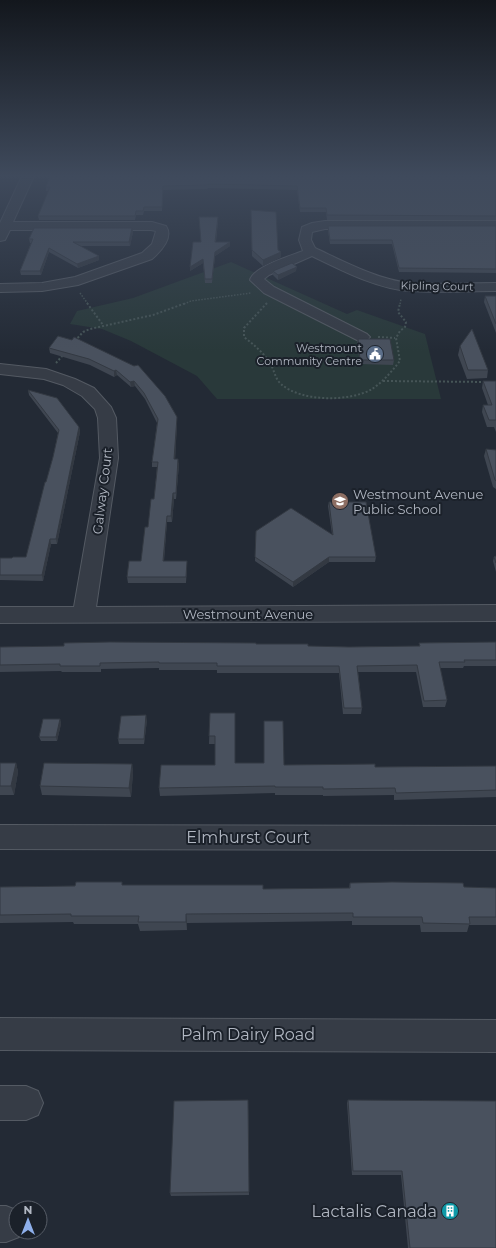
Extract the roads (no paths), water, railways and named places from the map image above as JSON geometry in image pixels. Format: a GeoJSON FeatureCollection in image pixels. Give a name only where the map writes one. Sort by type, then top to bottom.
{"type":"FeatureCollection","features":[{"type":"Feature","properties":{"kind":"street"},"geometry":{"type":"LineString","coordinates":[[0,288],[42,287],[90,278],[147,256],[154,251],[160,242],[163,234]]}},
{"type":"Feature","properties":{"kind":"street"},"geometry":{"type":"LineString","coordinates":[[305,234],[307,247],[312,252],[260,275],[257,280],[271,291],[362,337]]}},
{"type":"Feature","properties":{"kind":"street","name":"Kipling Court"},"geometry":{"type":"LineString","coordinates":[[312,252],[349,269],[393,285],[496,287]]}},
{"type":"Feature","properties":{"kind":"street","name":"Galway Court"},"geometry":{"type":"LineString","coordinates":[[0,369],[46,374],[69,382],[88,392],[103,407],[107,418],[109,458],[84,615]]}},
{"type":"Feature","properties":{"kind":"street","name":"Westmount Avenue"},"geometry":{"type":"LineString","coordinates":[[0,615],[496,613]]}},
{"type":"Feature","properties":{"kind":"street","name":"Elmhurst Court"},"geometry":{"type":"LineString","coordinates":[[0,837],[496,838]]}},
{"type":"Feature","properties":{"kind":"street","name":"Palm Dairy Road"},"geometry":{"type":"LineString","coordinates":[[0,1034],[496,1036]]}},
{"type":"Feature","properties":{"kind":"place","name":"Westmount Community Centre"},"geometry":{"type":"Point","coordinates":[375,354]}},
{"type":"Feature","properties":{"kind":"place","name":"Westmount Avenue Public School"},"geometry":{"type":"Point","coordinates":[340,501]}},
{"type":"Feature","properties":{"kind":"place","name":"Lactalis Canada"},"geometry":{"type":"Point","coordinates":[450,1211]}}]}
